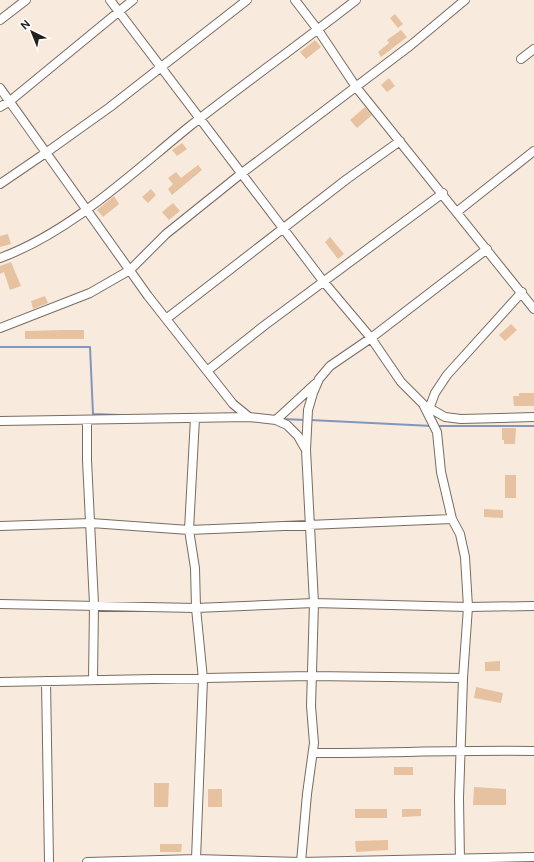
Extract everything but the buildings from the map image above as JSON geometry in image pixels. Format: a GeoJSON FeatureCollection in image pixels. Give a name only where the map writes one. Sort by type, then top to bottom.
{"type":"FeatureCollection","features":[{"type":"Feature","properties":{"kind":"street"},"geometry":{"type":"LineString","coordinates":[[0,20],[26,0]]}},
{"type":"Feature","properties":{"kind":"street"},"geometry":{"type":"LineString","coordinates":[[110,0],[284,227],[323,281],[370,338],[401,382],[426,407],[445,417],[462,420],[534,417]]}},
{"type":"Feature","properties":{"kind":"street"},"geometry":{"type":"LineString","coordinates":[[0,107],[10,101],[133,0]]}},
{"type":"Feature","properties":{"kind":"street"},"geometry":{"type":"LineString","coordinates":[[0,184],[47,152],[247,0]]}},
{"type":"Feature","properties":{"kind":"street"},"geometry":{"type":"LineString","coordinates":[[295,0],[318,30],[356,87],[443,193],[534,309]]}},
{"type":"Feature","properties":{"kind":"street"},"geometry":{"type":"LineString","coordinates":[[0,258],[48,235],[87,209],[200,118],[356,0]]}},
{"type":"Feature","properties":{"kind":"street"},"geometry":{"type":"LineString","coordinates":[[0,328],[90,293],[130,270],[166,234],[242,172],[356,87],[465,0]]}},
{"type":"Feature","properties":{"kind":"street"},"geometry":{"type":"LineString","coordinates":[[521,59],[534,49]]}},
{"type":"Feature","properties":{"kind":"street"},"geometry":{"type":"LineString","coordinates":[[0,88],[166,319],[233,404],[249,417]]}},
{"type":"Feature","properties":{"kind":"street"},"geometry":{"type":"LineString","coordinates":[[166,319],[284,227],[400,141]]}},
{"type":"Feature","properties":{"kind":"street"},"geometry":{"type":"LineString","coordinates":[[458,212],[534,151]]}},
{"type":"Feature","properties":{"kind":"street"},"geometry":{"type":"LineString","coordinates":[[207,371],[323,281],[443,193]]}},
{"type":"Feature","properties":{"kind":"street"},"geometry":{"type":"LineString","coordinates":[[276,420],[319,379],[330,366],[370,338],[487,249]]}},
{"type":"Feature","properties":{"kind":"street"},"geometry":{"type":"LineString","coordinates":[[426,407],[446,375],[522,292]]}},
{"type":"Feature","properties":{"kind":"street"},"geometry":{"type":"LineString","coordinates":[[301,862],[314,731],[311,706],[314,604],[306,450],[308,410],[319,379]]}},
{"type":"Feature","properties":{"kind":"street"},"geometry":{"type":"LineString","coordinates":[[426,407],[437,432],[441,472],[452,519],[460,534],[465,557],[468,607],[462,678],[459,798],[460,860]]}},
{"type":"Feature","properties":{"kind":"street"},"geometry":{"type":"LineString","coordinates":[[0,421],[249,417],[276,420],[287,425],[298,436],[306,450]]}},
{"type":"Feature","properties":{"kind":"street"},"geometry":{"type":"LineString","coordinates":[[195,418],[189,530],[195,568],[196,608],[203,679],[196,859]]}},
{"type":"Feature","properties":{"kind":"street"},"geometry":{"type":"LineString","coordinates":[[87,420],[87,460],[94,604],[93,680]]}},
{"type":"Feature","properties":{"kind":"street"},"geometry":{"type":"LineString","coordinates":[[0,526],[91,523],[189,530],[452,519]]}},
{"type":"Feature","properties":{"kind":"street"},"geometry":{"type":"LineString","coordinates":[[0,604],[94,604],[196,608],[314,604],[468,607],[534,606]]}},
{"type":"Feature","properties":{"kind":"street"},"geometry":{"type":"LineString","coordinates":[[0,682],[312,676],[462,678]]}},
{"type":"Feature","properties":{"kind":"street"},"geometry":{"type":"LineString","coordinates":[[46,682],[49,862]]}},
{"type":"Feature","properties":{"kind":"street"},"geometry":{"type":"LineString","coordinates":[[313,753],[393,754],[461,750],[534,751]]}},
{"type":"Feature","properties":{"kind":"street"},"geometry":{"type":"LineString","coordinates":[[87,862],[183,861],[196,859],[301,862],[460,860],[534,856]]}},
{"type":"Feature","properties":{"kind":"waterway"},"geometry":{"type":"LineString","coordinates":[[0,347],[90,347],[93,414],[120,415]]}},
{"type":"Feature","properties":{"kind":"waterway"},"geometry":{"type":"LineString","coordinates":[[282,419],[306,420]]}},
{"type":"Feature","properties":{"kind":"waterway"},"geometry":{"type":"LineString","coordinates":[[310,420],[432,426]]}},
{"type":"Feature","properties":{"kind":"waterway"},"geometry":{"type":"LineString","coordinates":[[436,426],[534,426]]}}]}
